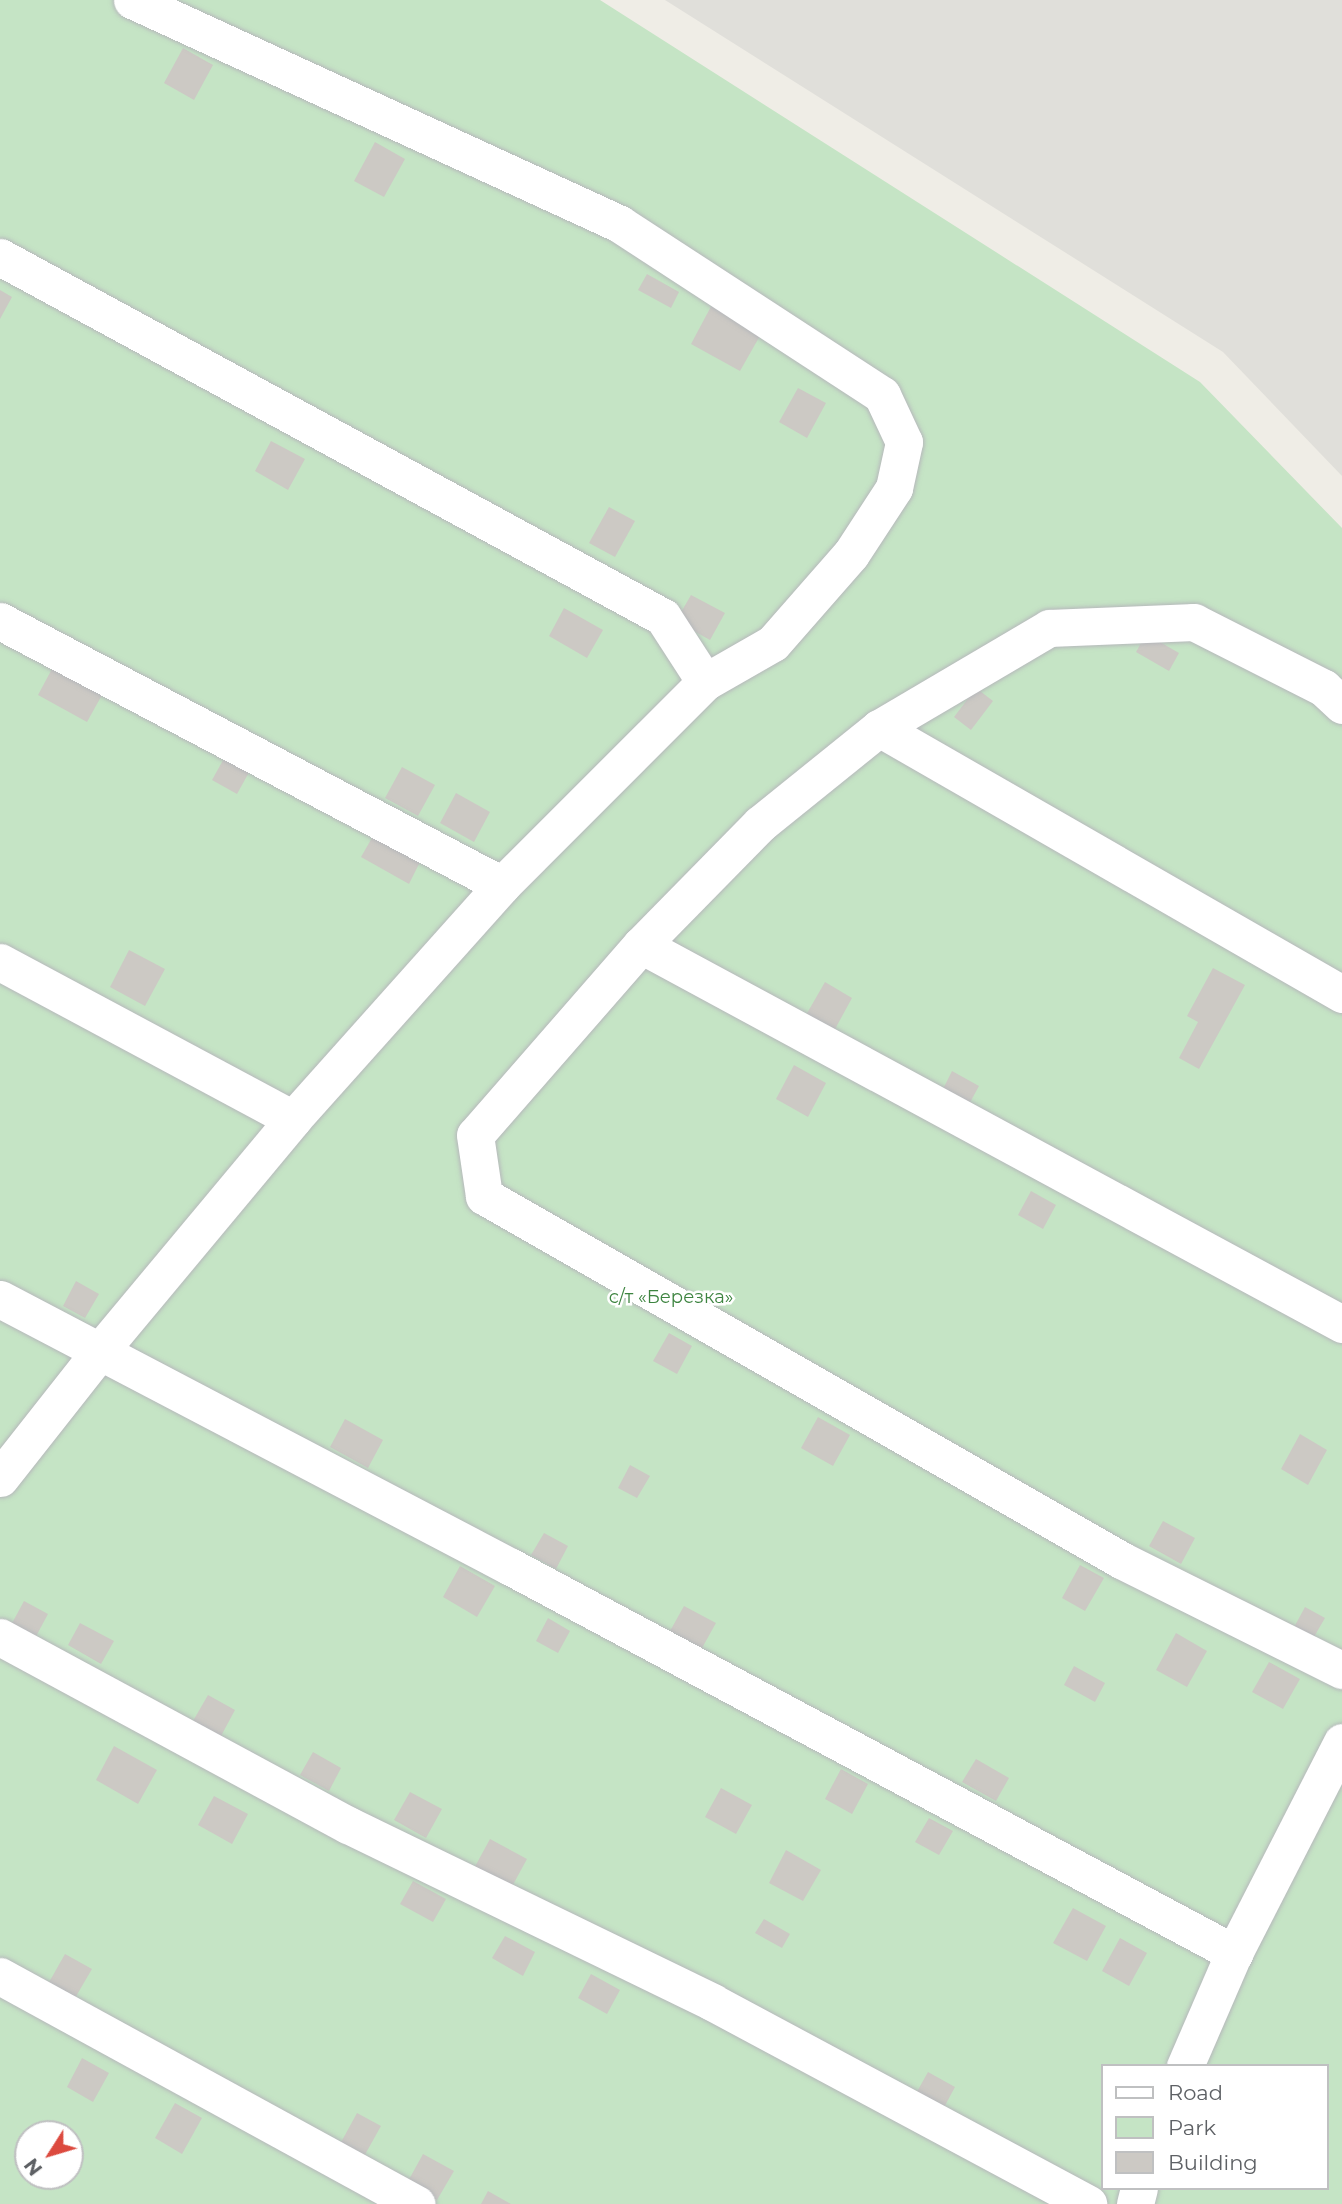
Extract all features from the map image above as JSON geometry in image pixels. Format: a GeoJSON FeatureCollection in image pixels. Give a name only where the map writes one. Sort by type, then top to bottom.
{"type":"FeatureCollection","features":[{"type":"Feature","properties":{"kind":"lane"},"geometry":{"type":"LineString","coordinates":[[0,1478],[100,1350],[293,1119],[502,885],[705,682],[773,643],[851,554],[894,488],[904,442],[881,396],[620,224],[132,0]]}},
{"type":"Feature","properties":{"kind":"lane"},"geometry":{"type":"LineString","coordinates":[[0,257],[663,617],[705,682]]}},
{"type":"Feature","properties":{"kind":"lane"},"geometry":{"type":"LineString","coordinates":[[0,621],[502,885]]}},
{"type":"Feature","properties":{"kind":"lane"},"geometry":{"type":"LineString","coordinates":[[1342,705],[1324,688],[1194,622],[1049,628],[879,728],[760,824],[640,945],[475,1135],[484,1196],[1121,1560],[1342,1670]]}},
{"type":"Feature","properties":{"kind":"lane"},"geometry":{"type":"LineString","coordinates":[[879,728],[1342,994]]}},
{"type":"Feature","properties":{"kind":"lane"},"geometry":{"type":"LineString","coordinates":[[640,945],[1342,1324]]}},
{"type":"Feature","properties":{"kind":"lane"},"geometry":{"type":"LineString","coordinates":[[0,961],[293,1119]]}},
{"type":"Feature","properties":{"kind":"lane"},"geometry":{"type":"LineString","coordinates":[[0,1299],[1234,1953]]}},
{"type":"Feature","properties":{"kind":"lane"},"geometry":{"type":"LineString","coordinates":[[0,1637],[348,1825],[712,2003],[1088,2204]]}},
{"type":"Feature","properties":{"kind":"lane"},"geometry":{"type":"LineString","coordinates":[[1186,2064],[1234,1953],[1342,1742]]}},
{"type":"Feature","properties":{"kind":"lane"},"geometry":{"type":"LineString","coordinates":[[0,1976],[417,2204]]}},
{"type":"Feature","properties":{"kind":"shaded area"},"geometry":{"type":"Polygon","coordinates":[[[665,0],[1342,0],[1342,476],[1223,352],[665,0]]]}},
{"type":"Feature","properties":{"kind":"green space","name":"с/т «Березка»"},"geometry":{"type":"Polygon","coordinates":[[[0,0],[600,0],[1200,382],[1342,528],[1342,2204],[0,2204],[0,0]]]}},
{"type":"Feature","properties":{"kind":"building"},"geometry":{"type":"Polygon","coordinates":[[[183,48],[213,65],[194,100],[164,83],[183,48]]]}},
{"type":"Feature","properties":{"kind":"building"},"geometry":{"type":"Polygon","coordinates":[[[375,142],[405,159],[384,197],[354,181],[375,142]]]}},
{"type":"Feature","properties":{"kind":"building"},"geometry":{"type":"Polygon","coordinates":[[[647,274],[679,292],[671,308],[638,290],[647,274]]]}},
{"type":"Feature","properties":{"kind":"building"},"geometry":{"type":"Polygon","coordinates":[[[0,290],[12,297],[0,319],[0,290]]]}},
{"type":"Feature","properties":{"kind":"building"},"geometry":{"type":"Polygon","coordinates":[[[715,299],[765,327],[740,371],[691,344],[715,299]]]}},
{"type":"Feature","properties":{"kind":"building"},"geometry":{"type":"Polygon","coordinates":[[[798,388],[826,403],[807,438],[779,422],[798,388]]]}},
{"type":"Feature","properties":{"kind":"building"},"geometry":{"type":"Polygon","coordinates":[[[271,441],[305,459],[288,490],[255,471],[271,441]]]}},
{"type":"Feature","properties":{"kind":"building"},"geometry":{"type":"Polygon","coordinates":[[[609,507],[635,521],[615,557],[589,543],[609,507]]]}},
{"type":"Feature","properties":{"kind":"building"},"geometry":{"type":"Polygon","coordinates":[[[691,595],[725,613],[710,640],[676,621],[691,595]]]}},
{"type":"Feature","properties":{"kind":"building"},"geometry":{"type":"Polygon","coordinates":[[[564,608],[603,630],[587,658],[549,636],[564,608]]]}},
{"type":"Feature","properties":{"kind":"building"},"geometry":{"type":"Polygon","coordinates":[[[1146,634],[1179,653],[1169,671],[1136,652],[1146,634]]]}},
{"type":"Feature","properties":{"kind":"building"},"geometry":{"type":"Polygon","coordinates":[[[53,667],[102,695],[87,722],[38,695],[53,667]]]}},
{"type":"Feature","properties":{"kind":"building"},"geometry":{"type":"Polygon","coordinates":[[[976,688],[993,701],[971,730],[954,717],[976,688]]]}},
{"type":"Feature","properties":{"kind":"building"},"geometry":{"type":"Polygon","coordinates":[[[227,753],[252,767],[237,794],[212,780],[227,753]]]}},
{"type":"Feature","properties":{"kind":"building"},"geometry":{"type":"Polygon","coordinates":[[[402,767],[435,785],[418,816],[385,798],[402,767]]]}},
{"type":"Feature","properties":{"kind":"building"},"geometry":{"type":"Polygon","coordinates":[[[456,793],[490,812],[474,842],[440,823],[456,793]]]}},
{"type":"Feature","properties":{"kind":"building"},"geometry":{"type":"Polygon","coordinates":[[[373,836],[420,862],[409,884],[361,857],[373,836]]]}},
{"type":"Feature","properties":{"kind":"building"},"geometry":{"type":"Polygon","coordinates":[[[129,950],[165,969],[145,1006],[110,987],[129,950]]]}},
{"type":"Feature","properties":{"kind":"building"},"geometry":{"type":"Polygon","coordinates":[[[1213,968],[1245,985],[1199,1069],[1179,1058],[1198,1022],[1187,1016],[1213,968]]]}},
{"type":"Feature","properties":{"kind":"building"},"geometry":{"type":"Polygon","coordinates":[[[825,982],[852,998],[834,1031],[806,1015],[825,982]]]}},
{"type":"Feature","properties":{"kind":"building"},"geometry":{"type":"Polygon","coordinates":[[[794,1065],[826,1083],[808,1117],[776,1099],[794,1065]]]}},
{"type":"Feature","properties":{"kind":"building"},"geometry":{"type":"Polygon","coordinates":[[[952,1071],[979,1086],[967,1108],[941,1093],[952,1071]]]}},
{"type":"Feature","properties":{"kind":"building"},"geometry":{"type":"Polygon","coordinates":[[[1031,1191],[1056,1205],[1043,1229],[1018,1215],[1031,1191]]]}},
{"type":"Feature","properties":{"kind":"building"},"geometry":{"type":"Polygon","coordinates":[[[76,1281],[99,1294],[85,1318],[63,1306],[76,1281]]]}},
{"type":"Feature","properties":{"kind":"building"},"geometry":{"type":"Polygon","coordinates":[[[669,1333],[692,1346],[677,1374],[653,1361],[669,1333]]]}},
{"type":"Feature","properties":{"kind":"building"},"geometry":{"type":"Polygon","coordinates":[[[818,1417],[850,1435],[833,1466],[801,1448],[818,1417]]]}},
{"type":"Feature","properties":{"kind":"building"},"geometry":{"type":"Polygon","coordinates":[[[345,1419],[383,1440],[368,1468],[330,1447],[345,1419]]]}},
{"type":"Feature","properties":{"kind":"building"},"geometry":{"type":"Polygon","coordinates":[[[1300,1434],[1327,1450],[1308,1485],[1281,1469],[1300,1434]]]}},
{"type":"Feature","properties":{"kind":"building"},"geometry":{"type":"Polygon","coordinates":[[[630,1465],[650,1476],[637,1498],[618,1488],[630,1465]]]}},
{"type":"Feature","properties":{"kind":"building"},"geometry":{"type":"Polygon","coordinates":[[[1163,1521],[1195,1538],[1181,1564],[1149,1546],[1163,1521]]]}},
{"type":"Feature","properties":{"kind":"building"},"geometry":{"type":"Polygon","coordinates":[[[544,1533],[568,1546],[556,1569],[531,1555],[544,1533]]]}},
{"type":"Feature","properties":{"kind":"building"},"geometry":{"type":"Polygon","coordinates":[[[1080,1565],[1104,1578],[1085,1611],[1062,1598],[1080,1565]]]}},
{"type":"Feature","properties":{"kind":"building"},"geometry":{"type":"Polygon","coordinates":[[[460,1566],[495,1586],[477,1617],[443,1597],[460,1566]]]}},
{"type":"Feature","properties":{"kind":"building"},"geometry":{"type":"Polygon","coordinates":[[[24,1601],[48,1614],[34,1640],[10,1627],[24,1601]]]}},
{"type":"Feature","properties":{"kind":"building"},"geometry":{"type":"Polygon","coordinates":[[[684,1606],[716,1623],[702,1648],[670,1631],[684,1606]]]}},
{"type":"Feature","properties":{"kind":"building"},"geometry":{"type":"Polygon","coordinates":[[[1305,1607],[1325,1618],[1311,1642],[1292,1631],[1305,1607]]]}},
{"type":"Feature","properties":{"kind":"building"},"geometry":{"type":"Polygon","coordinates":[[[548,1618],[570,1631],[558,1653],[536,1641],[548,1618]]]}},
{"type":"Feature","properties":{"kind":"building"},"geometry":{"type":"Polygon","coordinates":[[[80,1623],[114,1641],[101,1664],[68,1645],[80,1623]]]}},
{"type":"Feature","properties":{"kind":"building"},"geometry":{"type":"Polygon","coordinates":[[[1176,1633],[1207,1651],[1187,1687],[1156,1670],[1176,1633]]]}},
{"type":"Feature","properties":{"kind":"building"},"geometry":{"type":"Polygon","coordinates":[[[1269,1662],[1300,1679],[1283,1709],[1252,1692],[1269,1662]]]}},
{"type":"Feature","properties":{"kind":"building"},"geometry":{"type":"Polygon","coordinates":[[[1074,1666],[1105,1683],[1095,1702],[1064,1685],[1074,1666]]]}},
{"type":"Feature","properties":{"kind":"building"},"geometry":{"type":"Polygon","coordinates":[[[208,1695],[235,1710],[221,1736],[193,1721],[208,1695]]]}},
{"type":"Feature","properties":{"kind":"building"},"geometry":{"type":"Polygon","coordinates":[[[114,1746],[157,1770],[138,1804],[96,1780],[114,1746]]]}},
{"type":"Feature","properties":{"kind":"building"},"geometry":{"type":"Polygon","coordinates":[[[313,1752],[341,1768],[329,1791],[300,1775],[313,1752]]]}},
{"type":"Feature","properties":{"kind":"building"},"geometry":{"type":"Polygon","coordinates":[[[976,1759],[1009,1778],[996,1801],[962,1782],[976,1759]]]}},
{"type":"Feature","properties":{"kind":"building"},"geometry":{"type":"Polygon","coordinates":[[[841,1769],[868,1784],[852,1814],[825,1799],[841,1769]]]}},
{"type":"Feature","properties":{"kind":"building"},"geometry":{"type":"Polygon","coordinates":[[[721,1788],[752,1805],[736,1834],[705,1817],[721,1788]]]}},
{"type":"Feature","properties":{"kind":"building"},"geometry":{"type":"Polygon","coordinates":[[[410,1792],[442,1809],[426,1838],[394,1820],[410,1792]]]}},
{"type":"Feature","properties":{"kind":"building"},"geometry":{"type":"Polygon","coordinates":[[[214,1796],[248,1814],[232,1844],[198,1825],[214,1796]]]}},
{"type":"Feature","properties":{"kind":"building"},"geometry":{"type":"Polygon","coordinates":[[[929,1818],[953,1831],[939,1855],[915,1842],[929,1818]]]}},
{"type":"Feature","properties":{"kind":"building"},"geometry":{"type":"Polygon","coordinates":[[[490,1839],[527,1859],[509,1892],[472,1872],[490,1839]]]}},
{"type":"Feature","properties":{"kind":"building"},"geometry":{"type":"Polygon","coordinates":[[[786,1850],[821,1870],[803,1901],[769,1883],[786,1850]]]}},
{"type":"Feature","properties":{"kind":"building"},"geometry":{"type":"Polygon","coordinates":[[[413,1881],[446,1899],[433,1922],[400,1904],[413,1881]]]}},
{"type":"Feature","properties":{"kind":"building"},"geometry":{"type":"Polygon","coordinates":[[[1073,1908],[1106,1926],[1087,1961],[1053,1943],[1073,1908]]]}},
{"type":"Feature","properties":{"kind":"building"},"geometry":{"type":"Polygon","coordinates":[[[764,1919],[790,1934],[782,1948],[755,1933],[764,1919]]]}},
{"type":"Feature","properties":{"kind":"building"},"geometry":{"type":"Polygon","coordinates":[[[505,1936],[535,1952],[523,1976],[492,1958],[505,1936]]]}},
{"type":"Feature","properties":{"kind":"building"},"geometry":{"type":"Polygon","coordinates":[[[1120,1938],[1147,1953],[1129,1986],[1102,1971],[1120,1938]]]}},
{"type":"Feature","properties":{"kind":"building"},"geometry":{"type":"Polygon","coordinates":[[[65,1954],[92,1969],[75,1998],[48,1984],[65,1954]]]}},
{"type":"Feature","properties":{"kind":"building"},"geometry":{"type":"Polygon","coordinates":[[[591,1974],[620,1990],[607,2014],[578,1998],[591,1974]]]}},
{"type":"Feature","properties":{"kind":"building"},"geometry":{"type":"Polygon","coordinates":[[[82,2058],[109,2073],[93,2102],[67,2087],[82,2058]]]}},
{"type":"Feature","properties":{"kind":"building"},"geometry":{"type":"Polygon","coordinates":[[[928,2072],[955,2087],[941,2113],[914,2097],[928,2072]]]}},
{"type":"Feature","properties":{"kind":"building"},"geometry":{"type":"Polygon","coordinates":[[[175,2103],[202,2118],[182,2154],[155,2138],[175,2103]]]}},
{"type":"Feature","properties":{"kind":"building"},"geometry":{"type":"Polygon","coordinates":[[[357,2113],[381,2126],[362,2160],[339,2146],[357,2113]]]}},
{"type":"Feature","properties":{"kind":"building"},"geometry":{"type":"Polygon","coordinates":[[[423,2154],[454,2171],[437,2200],[407,2183],[423,2154]]]}},
{"type":"Feature","properties":{"kind":"building"},"geometry":{"type":"Polygon","coordinates":[[[488,2191],[511,2204],[481,2204],[488,2191]]]}}]}
